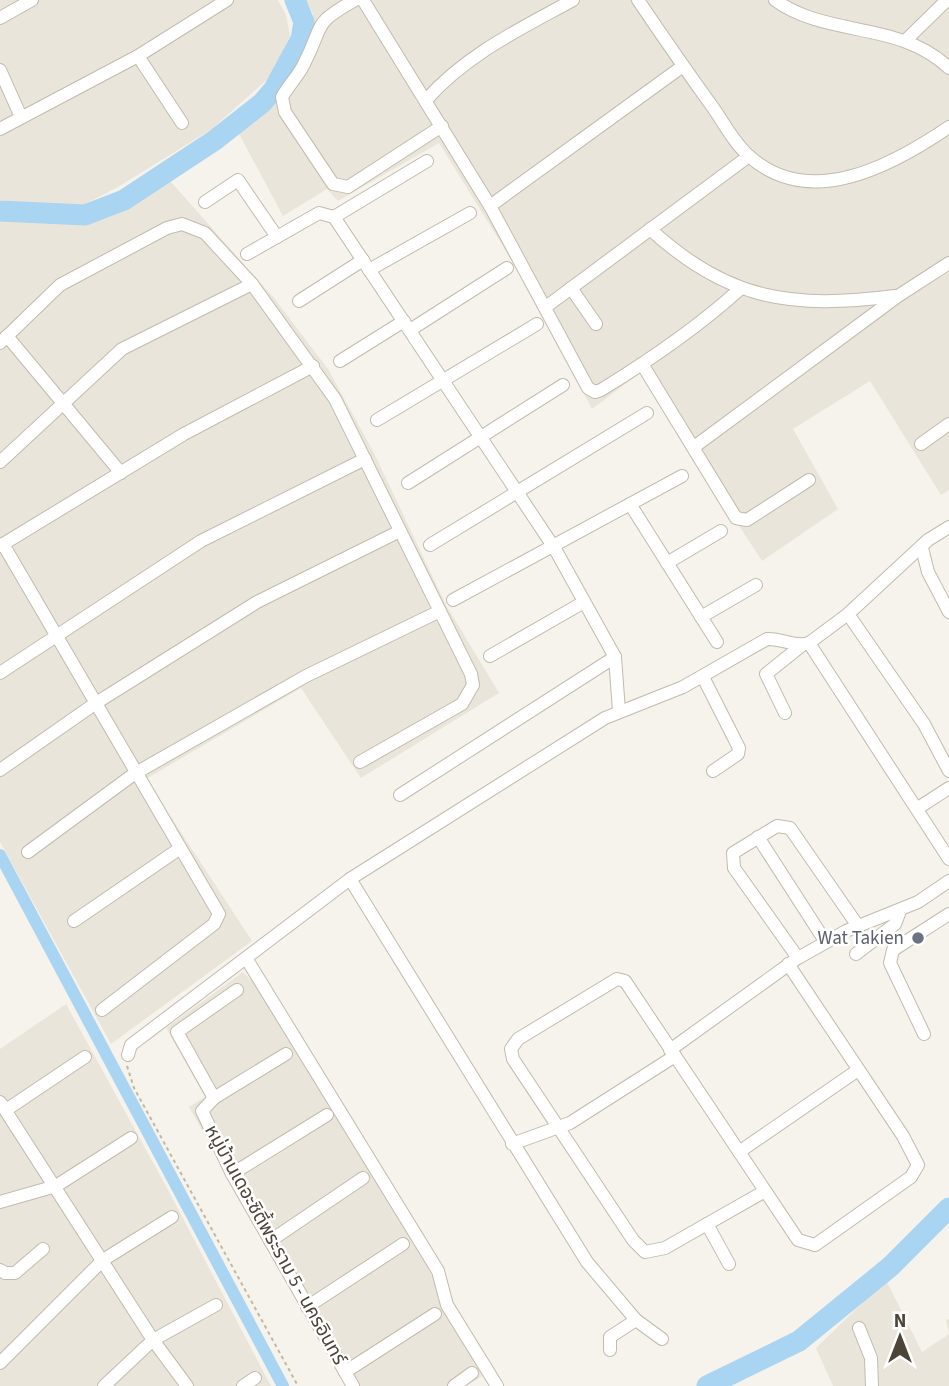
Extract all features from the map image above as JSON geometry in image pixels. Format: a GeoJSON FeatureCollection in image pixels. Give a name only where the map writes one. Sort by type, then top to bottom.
{"type":"FeatureCollection","features":[{"type":"Feature","properties":{"kind":"street"},"geometry":{"type":"LineString","coordinates":[[0,18],[17,4],[32,0]]}},
{"type":"Feature","properties":{"kind":"street"},"geometry":{"type":"LineString","coordinates":[[355,0],[327,16],[318,27],[303,67],[282,97],[285,112],[333,184],[348,187],[442,126]]}},
{"type":"Feature","properties":{"kind":"street"},"geometry":{"type":"LineString","coordinates":[[363,0],[490,206],[547,306],[588,388],[595,392],[601,390],[642,364],[713,313],[740,289]]}},
{"type":"Feature","properties":{"kind":"street"},"geometry":{"type":"LineString","coordinates":[[426,100],[471,58],[572,0]]}},
{"type":"Feature","properties":{"kind":"street"},"geometry":{"type":"LineString","coordinates":[[638,0],[749,156],[774,173],[802,180],[828,181],[890,163],[949,127]]}},
{"type":"Feature","properties":{"kind":"street"},"geometry":{"type":"LineString","coordinates":[[775,0],[804,16],[906,40],[949,68]]}},
{"type":"Feature","properties":{"kind":"street"},"geometry":{"type":"LineString","coordinates":[[906,40],[947,0]]}},
{"type":"Feature","properties":{"kind":"street"},"geometry":{"type":"LineString","coordinates":[[0,129],[138,55],[223,1]]}},
{"type":"Feature","properties":{"kind":"street"},"geometry":{"type":"LineString","coordinates":[[138,55],[182,123]]}},
{"type":"Feature","properties":{"kind":"street"},"geometry":{"type":"LineString","coordinates":[[490,206],[683,66]]}},
{"type":"Feature","properties":{"kind":"street"},"geometry":{"type":"LineString","coordinates":[[0,70],[21,117]]}},
{"type":"Feature","properties":{"kind":"street"},"geometry":{"type":"LineString","coordinates":[[547,306],[749,156]]}},
{"type":"Feature","properties":{"kind":"street"},"geometry":{"type":"LineString","coordinates":[[334,217],[427,161]]}},
{"type":"Feature","properties":{"kind":"street"},"geometry":{"type":"LineString","coordinates":[[205,202],[238,180],[277,237]]}},
{"type":"Feature","properties":{"kind":"street"},"geometry":{"type":"LineString","coordinates":[[247,254],[319,213],[334,217],[553,545],[615,657],[618,711]]}},
{"type":"Feature","properties":{"kind":"street"},"geometry":{"type":"LineString","coordinates":[[299,301],[470,213]]}},
{"type":"Feature","properties":{"kind":"street"},"geometry":{"type":"LineString","coordinates":[[121,473],[64,405],[3,340],[60,285],[167,228],[182,224],[205,233],[252,284],[335,399],[471,674],[473,685],[470,696],[462,704],[360,762]]}},
{"type":"Feature","properties":{"kind":"street"},"geometry":{"type":"LineString","coordinates":[[650,229],[675,252],[740,289],[821,303],[898,296]]}},
{"type":"Feature","properties":{"kind":"street"},"geometry":{"type":"LineString","coordinates":[[694,447],[898,296],[949,263]]}},
{"type":"Feature","properties":{"kind":"street"},"geometry":{"type":"LineString","coordinates":[[340,362],[507,268]]}},
{"type":"Feature","properties":{"kind":"street"},"geometry":{"type":"LineString","coordinates":[[0,462],[122,349],[252,284]]}},
{"type":"Feature","properties":{"kind":"street"},"geometry":{"type":"LineString","coordinates":[[571,288],[596,324]]}},
{"type":"Feature","properties":{"kind":"street"},"geometry":{"type":"LineString","coordinates":[[377,420],[537,324]]}},
{"type":"Feature","properties":{"kind":"street"},"geometry":{"type":"LineString","coordinates":[[642,364],[736,518],[747,520],[808,480]]}},
{"type":"Feature","properties":{"kind":"street"},"geometry":{"type":"LineString","coordinates":[[102,1010],[219,918],[218,911],[134,774],[96,703],[1,545],[207,421],[313,366]]}},
{"type":"Feature","properties":{"kind":"street"},"geometry":{"type":"LineString","coordinates":[[408,483],[564,385]]}},
{"type":"Feature","properties":{"kind":"street"},"geometry":{"type":"LineString","coordinates":[[430,545],[647,414]]}},
{"type":"Feature","properties":{"kind":"street"},"geometry":{"type":"LineString","coordinates":[[921,444],[949,424]]}},
{"type":"Feature","properties":{"kind":"street"},"geometry":{"type":"LineString","coordinates":[[0,673],[201,541],[365,459]]}},
{"type":"Feature","properties":{"kind":"street"},"geometry":{"type":"LineString","coordinates":[[453,600],[682,476]]}},
{"type":"Feature","properties":{"kind":"street"},"geometry":{"type":"LineString","coordinates":[[630,504],[717,642]]}},
{"type":"Feature","properties":{"kind":"street"},"geometry":{"type":"LineString","coordinates":[[785,713],[766,674],[848,614],[949,527]]}},
{"type":"Feature","properties":{"kind":"street"},"geometry":{"type":"LineString","coordinates":[[0,770],[96,703],[257,602],[400,531]]}},
{"type":"Feature","properties":{"kind":"street"},"geometry":{"type":"LineString","coordinates":[[667,563],[721,531]]}},
{"type":"Feature","properties":{"kind":"street"},"geometry":{"type":"LineString","coordinates":[[922,548],[928,572],[949,612]]}},
{"type":"Feature","properties":{"kind":"street"},"geometry":{"type":"LineString","coordinates":[[701,617],[756,585]]}},
{"type":"Feature","properties":{"kind":"street"},"geometry":{"type":"LineString","coordinates":[[490,656],[584,601]]}},
{"type":"Feature","properties":{"kind":"street"},"geometry":{"type":"LineString","coordinates":[[28,852],[134,774],[306,676],[440,611]]}},
{"type":"Feature","properties":{"kind":"street"},"geometry":{"type":"LineString","coordinates":[[848,614],[924,724],[949,771]]}},
{"type":"Feature","properties":{"kind":"street"},"geometry":{"type":"LineString","coordinates":[[128,1055],[131,1045],[350,879],[618,711],[703,677],[767,639],[780,638],[805,645],[918,808],[949,859]]}},
{"type":"Feature","properties":{"kind":"street"},"geometry":{"type":"LineString","coordinates":[[400,795],[615,657]]}},
{"type":"Feature","properties":{"kind":"street"},"geometry":{"type":"LineString","coordinates":[[703,677],[738,748],[738,754],[731,761],[713,771]]}},
{"type":"Feature","properties":{"kind":"street"},"geometry":{"type":"LineString","coordinates":[[918,808],[948,792]]}},
{"type":"Feature","properties":{"kind":"street"},"geometry":{"type":"LineString","coordinates":[[765,1191],[665,1248],[645,1252],[633,1240],[513,1059],[511,1049],[519,1039],[617,979],[622,979],[673,1053],[798,1240],[815,1245],[918,1170],[914,1154],[858,1070],[734,868],[733,853],[776,826],[790,828],[858,926]]}},
{"type":"Feature","properties":{"kind":"street"},"geometry":{"type":"LineString","coordinates":[[758,837],[825,941]]}},
{"type":"Feature","properties":{"kind":"street"},"geometry":{"type":"LineString","coordinates":[[74,921],[179,849]]}},
{"type":"Feature","properties":{"kind":"street"},"geometry":{"type":"LineString","coordinates":[[350,879],[587,1262],[636,1320],[662,1339]]}},
{"type":"Feature","properties":{"kind":"street"},"geometry":{"type":"LineString","coordinates":[[512,1144],[570,1123],[673,1053],[793,961],[825,941],[900,911],[949,881]]}},
{"type":"Feature","properties":{"kind":"street"},"geometry":{"type":"LineString","coordinates":[[856,954],[895,924],[900,911]]}},
{"type":"Feature","properties":{"kind":"street"},"geometry":{"type":"LineString","coordinates":[[924,1034],[890,963],[893,950],[949,914]]}},
{"type":"Feature","properties":{"kind":"street"},"geometry":{"type":"LineString","coordinates":[[246,958],[438,1271],[447,1306],[495,1382]]}},
{"type":"Feature","properties":{"kind":"street","name":"หมู่บ้านเดอะซิตี้พระราม 5 - นครอินทร์"},"geometry":{"type":"LineString","coordinates":[[237,990],[177,1032],[214,1098],[201,1111],[232,1174],[354,1386]]}},
{"type":"Feature","properties":{"kind":"street"},"geometry":{"type":"LineString","coordinates":[[214,1098],[286,1054]]}},
{"type":"Feature","properties":{"kind":"street"},"geometry":{"type":"LineString","coordinates":[[85,1057],[3,1106],[57,1186],[153,1340],[187,1386]]}},
{"type":"Feature","properties":{"kind":"street"},"geometry":{"type":"LineString","coordinates":[[739,1152],[858,1070]]}},
{"type":"Feature","properties":{"kind":"street"},"geometry":{"type":"LineString","coordinates":[[232,1174],[327,1115]]}},
{"type":"Feature","properties":{"kind":"street"},"geometry":{"type":"LineString","coordinates":[[0,1202],[57,1186],[131,1138]]}},
{"type":"Feature","properties":{"kind":"street"},"geometry":{"type":"LineString","coordinates":[[270,1241],[363,1178]]}},
{"type":"Feature","properties":{"kind":"street"},"geometry":{"type":"LineString","coordinates":[[0,1363],[103,1260],[172,1217]]}},
{"type":"Feature","properties":{"kind":"street"},"geometry":{"type":"LineString","coordinates":[[707,1224],[729,1264]]}},
{"type":"Feature","properties":{"kind":"street"},"geometry":{"type":"LineString","coordinates":[[307,1307],[403,1244]]}},
{"type":"Feature","properties":{"kind":"street"},"geometry":{"type":"LineString","coordinates":[[0,1269],[5,1273],[15,1273],[43,1249]]}},
{"type":"Feature","properties":{"kind":"street"},"geometry":{"type":"LineString","coordinates":[[104,1386],[153,1340],[216,1304]]}},
{"type":"Feature","properties":{"kind":"street"},"geometry":{"type":"LineString","coordinates":[[345,1372],[435,1314]]}},
{"type":"Feature","properties":{"kind":"street"},"geometry":{"type":"LineString","coordinates":[[610,1350],[610,1337],[636,1320]]}},
{"type":"Feature","properties":{"kind":"street"},"geometry":{"type":"LineString","coordinates":[[859,1328],[871,1358],[872,1386]]}},
{"type":"Feature","properties":{"kind":"street"},"geometry":{"type":"LineString","coordinates":[[454,1386],[472,1373]]}},
{"type":"Feature","properties":{"kind":"street"},"geometry":{"type":"LineString","coordinates":[[243,1386],[255,1378]]}},
{"type":"Feature","properties":{"kind":"path"},"geometry":{"type":"LineString","coordinates":[[128,1055],[127,1066],[134,1088],[298,1386]]}},
{"type":"Feature","properties":{"kind":"shaded area"},"geometry":{"type":"Polygon","coordinates":[[[0,0],[278,0],[286,15],[290,36],[273,74],[212,129],[118,187],[85,204],[65,207],[0,200],[0,0]]]}},
{"type":"Feature","properties":{"kind":"shaded area"},"geometry":{"type":"Polygon","coordinates":[[[306,0],[949,0],[949,490],[941,495],[870,381],[793,429],[838,509],[762,561],[640,373],[592,409],[538,303],[439,143],[338,201],[327,189],[283,216],[238,132],[298,58],[313,14],[306,0]]]}},
{"type":"Feature","properties":{"kind":"shaded area"},"geometry":{"type":"Polygon","coordinates":[[[164,174],[274,298],[328,369],[374,453],[446,605],[499,693],[361,778],[301,688],[146,779],[252,941],[111,1044],[0,842],[0,211],[85,215],[164,174]]]}},
{"type":"Feature","properties":{"kind":"shaded area"},"geometry":{"type":"Polygon","coordinates":[[[243,972],[256,985],[411,1234],[482,1376],[466,1386],[347,1386],[189,1107],[205,1097],[166,1028],[243,972]]]}},
{"type":"Feature","properties":{"kind":"shaded area"},"geometry":{"type":"Polygon","coordinates":[[[66,1004],[271,1386],[0,1386],[0,1049],[66,1004]]]}},
{"type":"Feature","properties":{"kind":"shaded area"},"geometry":{"type":"Polygon","coordinates":[[[886,1280],[922,1352],[949,1334],[949,1386],[833,1386],[816,1348],[886,1280]]]}},
{"type":"Feature","properties":{"kind":"waterway"},"geometry":{"type":"LineString","coordinates":[[0,211],[85,215],[124,200],[215,140],[262,103],[274,89],[301,39],[304,22],[295,0]]}},
{"type":"Feature","properties":{"kind":"waterway"},"geometry":{"type":"LineString","coordinates":[[0,855],[283,1386]]}},
{"type":"Feature","properties":{"kind":"waterway"},"geometry":{"type":"LineString","coordinates":[[707,1386],[799,1341],[891,1266],[949,1208]]}},
{"type":"Feature","properties":{"kind":"place","name":"Wat Takien"},"geometry":{"type":"Point","coordinates":[918,938]}}]}
